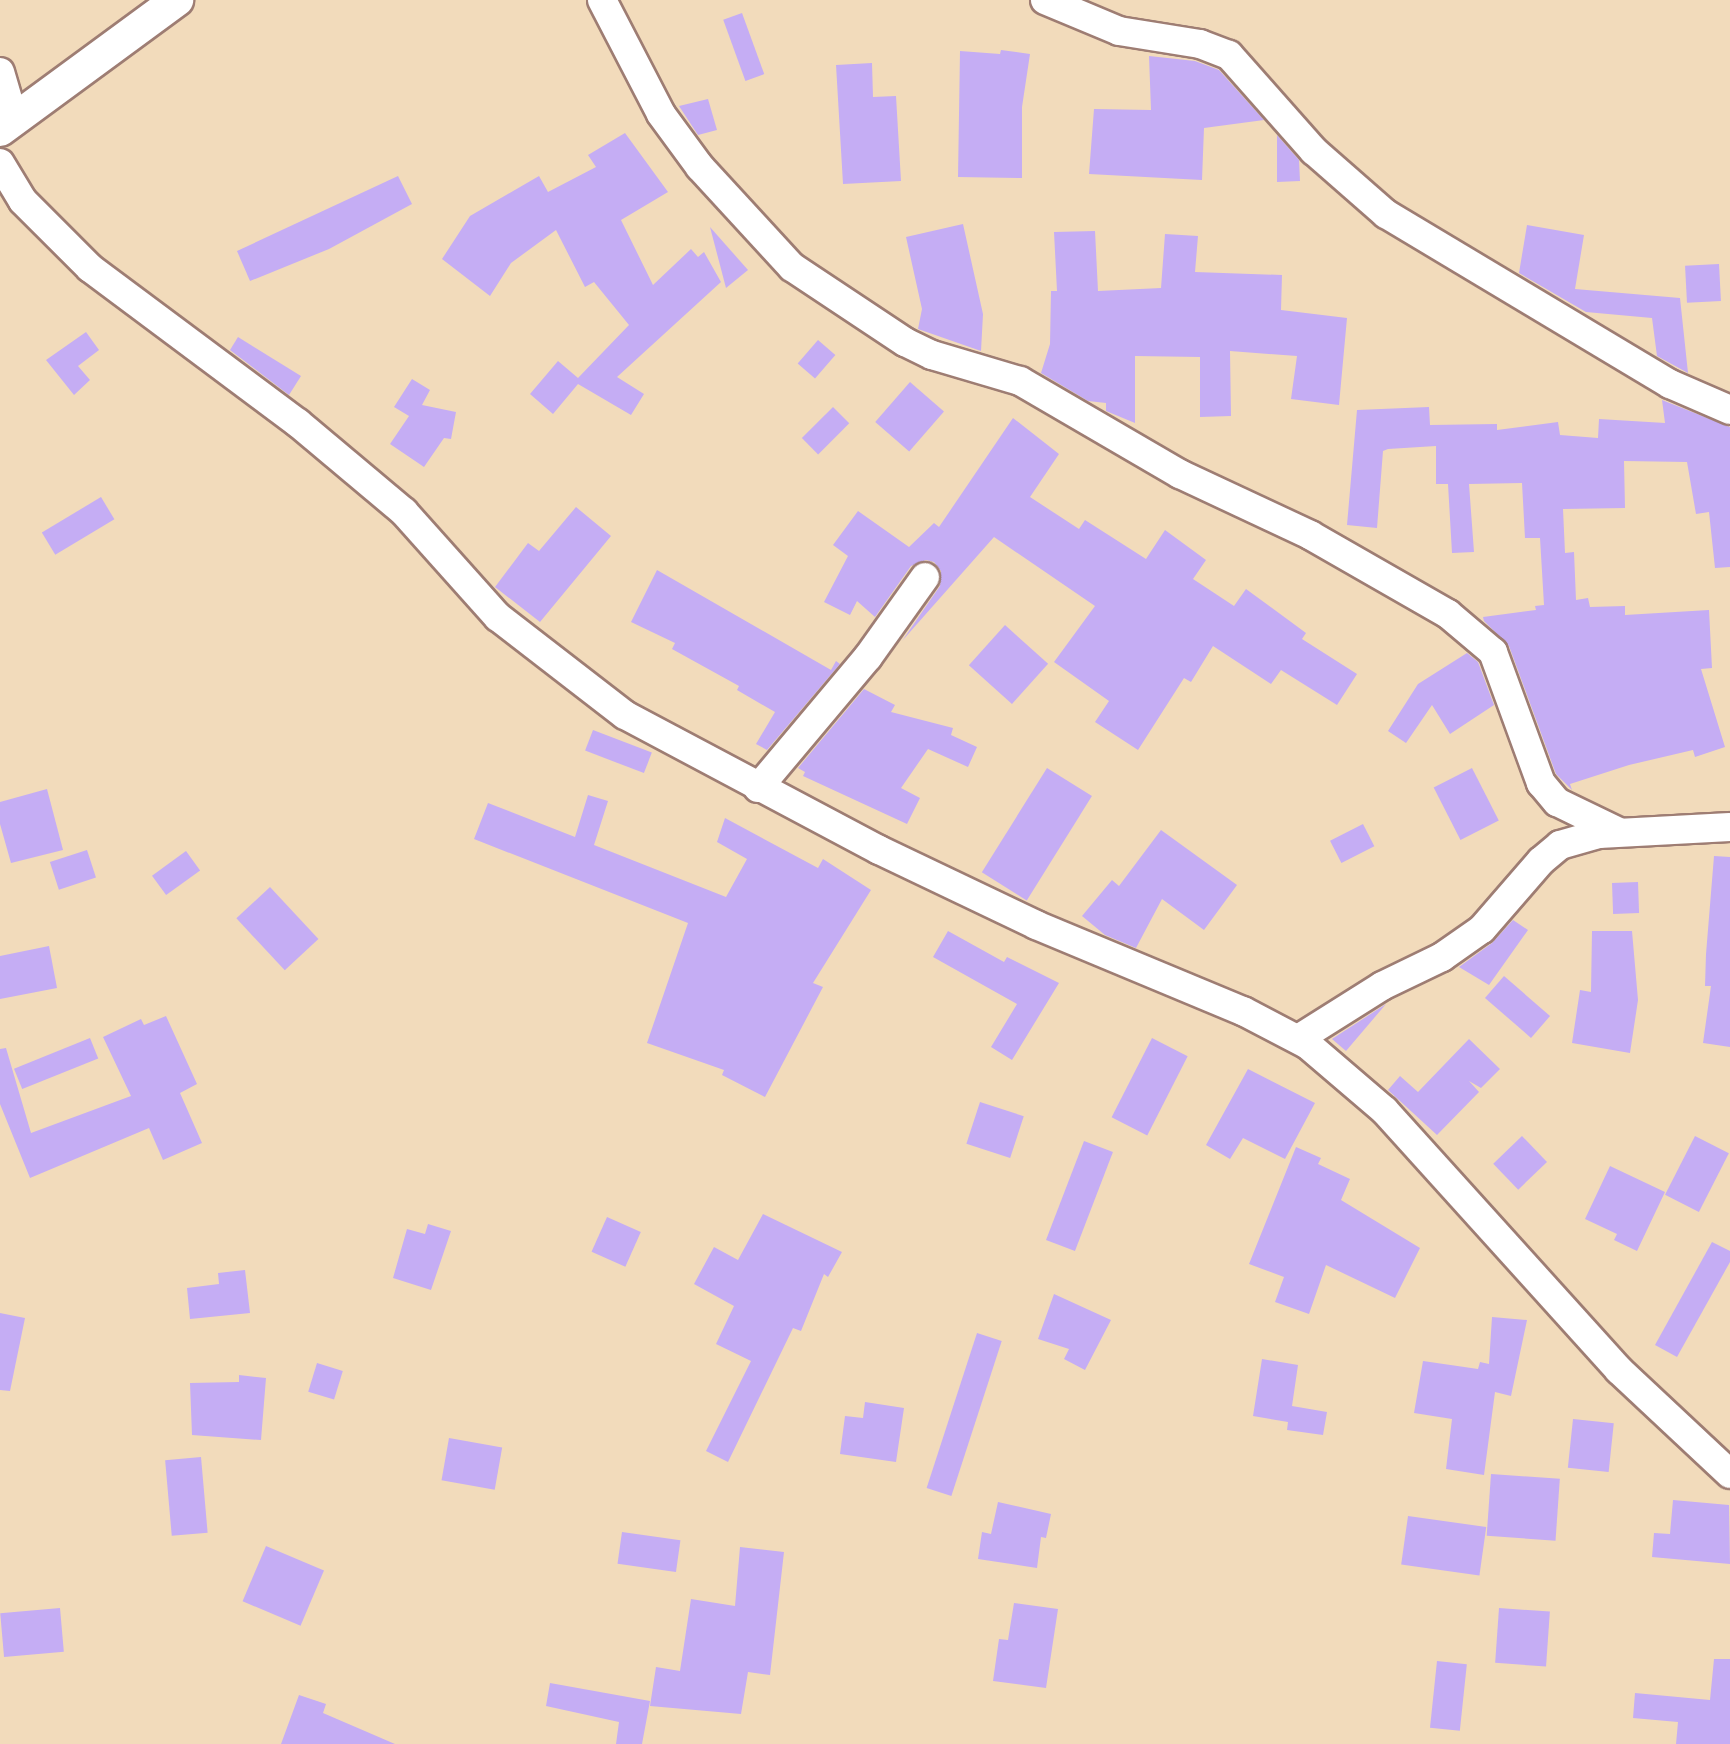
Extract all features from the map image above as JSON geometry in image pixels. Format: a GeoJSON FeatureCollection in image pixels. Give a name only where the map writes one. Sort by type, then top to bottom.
{"type":"FeatureCollection","features":[{"type":"Feature","properties":{"kind":"street"},"geometry":{"type":"LineString","coordinates":[[0,72],[7,125],[177,0]]}},
{"type":"Feature","properties":{"kind":"street"},"geometry":{"type":"LineString","coordinates":[[602,0],[661,114],[700,167],[792,267],[905,342],[932,356],[1020,381],[1180,474],[1310,535],[1448,614],[1493,652],[1541,782],[1558,802],[1619,832]]}},
{"type":"Feature","properties":{"kind":"street"},"geometry":{"type":"LineString","coordinates":[[1045,0],[1119,31],[1200,44],[1229,55],[1314,151],[1386,214],[1670,384],[1730,410]]}},
{"type":"Feature","properties":{"kind":"street"},"geometry":{"type":"LineString","coordinates":[[0,163],[23,201],[90,268],[262,394],[404,512],[498,617],[625,715],[758,788],[1036,924],[1243,1011],[1298,1039],[1385,1111],[1619,1370],[1730,1474]]}},
{"type":"Feature","properties":{"kind":"street"},"geometry":{"type":"LineString","coordinates":[[758,788],[868,657],[925,577]]}},
{"type":"Feature","properties":{"kind":"street"},"geometry":{"type":"LineString","coordinates":[[1298,1039],[1382,986],[1442,958],[1482,929],[1560,845],[1619,832],[1664,834],[1730,827]]}},
{"type":"Feature","properties":{"kind":"building"},"geometry":{"type":"Polygon","coordinates":[[[742,13],[764,74],[745,81],[723,20],[742,13]]]}},
{"type":"Feature","properties":{"kind":"building"},"geometry":{"type":"Polygon","coordinates":[[[1001,50],[1030,54],[1022,107],[1022,178],[958,177],[960,51],[1000,54],[1001,50]]]}},
{"type":"Feature","properties":{"kind":"building"},"geometry":{"type":"Polygon","coordinates":[[[1149,56],[1195,61],[1219,70],[1264,120],[1204,128],[1202,180],[1089,174],[1094,109],[1151,110],[1149,56]]]}},
{"type":"Feature","properties":{"kind":"building"},"geometry":{"type":"Polygon","coordinates":[[[872,63],[873,97],[896,96],[901,181],[843,184],[836,65],[872,63]]]}},
{"type":"Feature","properties":{"kind":"building"},"geometry":{"type":"Polygon","coordinates":[[[708,99],[717,130],[698,135],[679,106],[708,99]]]}},
{"type":"Feature","properties":{"kind":"building"},"geometry":{"type":"Polygon","coordinates":[[[625,133],[668,192],[621,220],[653,285],[691,249],[698,257],[704,252],[721,282],[617,377],[644,394],[631,415],[578,384],[553,414],[530,394],[558,361],[578,378],[629,325],[594,282],[585,287],[556,230],[511,263],[490,296],[442,259],[470,216],[539,176],[548,192],[596,167],[588,155],[625,133]]]}},
{"type":"Feature","properties":{"kind":"building"},"geometry":{"type":"Polygon","coordinates":[[[1277,135],[1299,160],[1300,181],[1277,182],[1277,135]]]}},
{"type":"Feature","properties":{"kind":"building"},"geometry":{"type":"Polygon","coordinates":[[[398,176],[412,204],[329,249],[250,281],[237,251],[398,176]]]}},
{"type":"Feature","properties":{"kind":"building"},"geometry":{"type":"Polygon","coordinates":[[[963,224],[983,314],[981,351],[918,329],[922,309],[906,237],[963,224]]]}},
{"type":"Feature","properties":{"kind":"building"},"geometry":{"type":"Polygon","coordinates":[[[1527,225],[1584,235],[1575,289],[1680,298],[1688,373],[1657,356],[1652,318],[1586,312],[1519,273],[1527,225]]]}},
{"type":"Feature","properties":{"kind":"building"},"geometry":{"type":"Polygon","coordinates":[[[710,227],[748,270],[726,288],[710,227]]]}},
{"type":"Feature","properties":{"kind":"building"},"geometry":{"type":"Polygon","coordinates":[[[1095,231],[1098,291],[1161,288],[1165,234],[1198,236],[1195,272],[1282,275],[1281,310],[1347,318],[1339,405],[1291,399],[1297,356],[1230,351],[1231,416],[1200,417],[1200,357],[1135,356],[1135,423],[1106,411],[1106,403],[1088,401],[1041,373],[1050,344],[1051,291],[1057,291],[1054,232],[1095,231]]]}},
{"type":"Feature","properties":{"kind":"building"},"geometry":{"type":"Polygon","coordinates":[[[1719,264],[1721,301],[1687,303],[1685,266],[1719,264]]]}},
{"type":"Feature","properties":{"kind":"building"},"geometry":{"type":"Polygon","coordinates":[[[86,332],[99,350],[78,366],[90,380],[74,395],[46,360],[86,332]]]}},
{"type":"Feature","properties":{"kind":"building"},"geometry":{"type":"Polygon","coordinates":[[[238,337],[301,376],[289,395],[230,350],[238,337]]]}},
{"type":"Feature","properties":{"kind":"building"},"geometry":{"type":"Polygon","coordinates":[[[818,340],[835,355],[815,378],[798,363],[818,340]]]}},
{"type":"Feature","properties":{"kind":"building"},"geometry":{"type":"Polygon","coordinates":[[[412,379],[430,390],[422,405],[456,412],[451,439],[444,438],[424,467],[390,444],[409,416],[394,407],[412,379]]]}},
{"type":"Feature","properties":{"kind":"building"},"geometry":{"type":"Polygon","coordinates":[[[910,382],[944,412],[909,452],[875,422],[910,382]]]}},
{"type":"Feature","properties":{"kind":"building"},"geometry":{"type":"Polygon","coordinates":[[[1662,400],[1730,427],[1730,567],[1715,568],[1709,512],[1696,514],[1687,462],[1624,461],[1625,508],[1563,509],[1565,553],[1574,552],[1576,600],[1588,598],[1590,607],[1625,606],[1625,615],[1709,610],[1712,668],[1701,669],[1725,747],[1695,757],[1693,750],[1629,765],[1570,784],[1572,790],[1556,774],[1509,646],[1483,617],[1536,610],[1535,606],[1544,605],[1540,538],[1525,538],[1522,483],[1469,484],[1474,552],[1452,553],[1448,484],[1436,484],[1436,446],[1388,449],[1383,451],[1377,528],[1347,525],[1357,410],[1429,407],[1430,425],[1497,424],[1497,430],[1558,422],[1560,435],[1598,438],[1599,419],[1665,423],[1662,400]]]}},
{"type":"Feature","properties":{"kind":"building"},"geometry":{"type":"Polygon","coordinates":[[[833,407],[849,423],[818,454],[802,438],[833,407]]]}},
{"type":"Feature","properties":{"kind":"building"},"geometry":{"type":"Polygon","coordinates":[[[1013,418],[1059,454],[1030,497],[1079,529],[1085,520],[1146,559],[1165,530],[1206,560],[1193,579],[1234,606],[1246,589],[1306,633],[1302,639],[1357,674],[1337,705],[1281,670],[1271,684],[1213,646],[1191,682],[1184,678],[1138,750],[1095,722],[1109,701],[1054,662],[1095,606],[994,537],[902,641],[940,586],[941,571],[934,562],[926,560],[911,566],[875,617],[857,601],[850,615],[824,602],[848,556],[833,545],[858,511],[909,547],[934,523],[939,527],[1013,418]]]}},
{"type":"Feature","properties":{"kind":"building"},"geometry":{"type":"Polygon","coordinates":[[[101,497],[114,519],[55,555],[42,533],[101,497]]]}},
{"type":"Feature","properties":{"kind":"building"},"geometry":{"type":"Polygon","coordinates":[[[576,507],[611,536],[540,622],[495,587],[528,543],[539,551],[576,507]]]}},
{"type":"Feature","properties":{"kind":"building"},"geometry":{"type":"Polygon","coordinates":[[[657,570],[831,670],[836,661],[840,664],[767,750],[756,744],[775,712],[737,690],[739,686],[672,649],[675,643],[631,622],[657,570]]]}},
{"type":"Feature","properties":{"kind":"building"},"geometry":{"type":"Polygon","coordinates":[[[1005,625],[1048,664],[1012,704],[969,665],[1005,625]]]}},
{"type":"Feature","properties":{"kind":"building"},"geometry":{"type":"Polygon","coordinates":[[[1467,653],[1478,662],[1494,705],[1450,734],[1432,705],[1406,743],[1388,731],[1418,684],[1467,653]]]}},
{"type":"Feature","properties":{"kind":"building"},"geometry":{"type":"Polygon","coordinates":[[[864,689],[895,705],[891,712],[953,728],[951,735],[977,747],[968,767],[928,749],[901,788],[920,798],[907,824],[803,776],[805,772],[798,768],[864,689]]]}},
{"type":"Feature","properties":{"kind":"building"},"geometry":{"type":"Polygon","coordinates":[[[593,730],[652,753],[644,773],[585,751],[593,730]]]}},
{"type":"Feature","properties":{"kind":"building"},"geometry":{"type":"Polygon","coordinates":[[[1047,768],[1092,796],[1027,900],[982,872],[1047,768]]]}},
{"type":"Feature","properties":{"kind":"building"},"geometry":{"type":"Polygon","coordinates":[[[1472,768],[1499,821],[1460,840],[1434,788],[1472,768]]]}},
{"type":"Feature","properties":{"kind":"building"},"geometry":{"type":"Polygon","coordinates":[[[47,789],[63,850],[11,863],[0,824],[0,802],[47,789]]]}},
{"type":"Feature","properties":{"kind":"building"},"geometry":{"type":"Polygon","coordinates":[[[588,795],[608,801],[594,845],[726,897],[747,859],[717,842],[725,818],[818,868],[823,859],[871,890],[813,983],[823,987],[765,1097],[722,1075],[724,1070],[647,1043],[688,923],[474,839],[488,803],[575,837],[588,795]]]}},
{"type":"Feature","properties":{"kind":"building"},"geometry":{"type":"Polygon","coordinates":[[[1363,824],[1374,846],[1341,863],[1330,841],[1363,824]]]}},
{"type":"Feature","properties":{"kind":"building"},"geometry":{"type":"Polygon","coordinates":[[[1161,830],[1237,885],[1204,930],[1162,899],[1136,948],[1105,935],[1082,916],[1112,880],[1119,886],[1161,830]]]}},
{"type":"Feature","properties":{"kind":"building"},"geometry":{"type":"Polygon","coordinates":[[[87,850],[96,878],[59,890],[50,862],[87,850]]]}},
{"type":"Feature","properties":{"kind":"building"},"geometry":{"type":"Polygon","coordinates":[[[186,851],[200,870],[166,895],[152,876],[186,851]]]}},
{"type":"Feature","properties":{"kind":"building"},"geometry":{"type":"Polygon","coordinates":[[[1714,856],[1730,857],[1730,1047],[1703,1043],[1711,986],[1705,986],[1714,856]]]}},
{"type":"Feature","properties":{"kind":"building"},"geometry":{"type":"Polygon","coordinates":[[[1638,882],[1639,913],[1613,914],[1612,883],[1638,882]]]}},
{"type":"Feature","properties":{"kind":"building"},"geometry":{"type":"Polygon","coordinates":[[[270,887],[318,939],[285,970],[236,918],[270,887]]]}},
{"type":"Feature","properties":{"kind":"building"},"geometry":{"type":"Polygon","coordinates":[[[1513,920],[1528,930],[1489,985],[1459,967],[1492,943],[1513,920]]]}},
{"type":"Feature","properties":{"kind":"building"},"geometry":{"type":"Polygon","coordinates":[[[948,931],[1004,962],[1007,957],[1059,983],[1012,1060],[991,1047],[1017,1004],[933,957],[948,931]]]}},
{"type":"Feature","properties":{"kind":"building"},"geometry":{"type":"Polygon","coordinates":[[[1592,931],[1632,931],[1638,1000],[1630,1053],[1572,1043],[1580,990],[1591,992],[1592,931]]]}},
{"type":"Feature","properties":{"kind":"building"},"geometry":{"type":"Polygon","coordinates":[[[49,946],[57,988],[0,999],[0,956],[49,946]]]}},
{"type":"Feature","properties":{"kind":"building"},"geometry":{"type":"Polygon","coordinates":[[[1504,976],[1550,1016],[1531,1038],[1485,998],[1504,976]]]}},
{"type":"Feature","properties":{"kind":"building"},"geometry":{"type":"Polygon","coordinates":[[[1386,1004],[1346,1051],[1332,1039],[1386,1004]]]}},
{"type":"Feature","properties":{"kind":"building"},"geometry":{"type":"Polygon","coordinates":[[[166,1016],[197,1084],[180,1093],[202,1143],[163,1160],[149,1128],[30,1178],[0,1104],[0,1049],[6,1048],[31,1133],[131,1096],[103,1037],[141,1019],[144,1025],[166,1016]]]}},
{"type":"Feature","properties":{"kind":"building"},"geometry":{"type":"Polygon","coordinates":[[[90,1038],[98,1058],[22,1089],[14,1069],[90,1038]]]}},
{"type":"Feature","properties":{"kind":"building"},"geometry":{"type":"Polygon","coordinates":[[[1152,1038],[1188,1056],[1147,1135],[1112,1117],[1152,1038]]]}},
{"type":"Feature","properties":{"kind":"building"},"geometry":{"type":"Polygon","coordinates":[[[1469,1039],[1500,1069],[1481,1088],[1469,1081],[1479,1092],[1437,1135],[1388,1090],[1400,1076],[1418,1092],[1469,1039]]]}},
{"type":"Feature","properties":{"kind":"building"},"geometry":{"type":"Polygon","coordinates":[[[1248,1069],[1315,1103],[1285,1159],[1243,1138],[1230,1159],[1206,1145],[1248,1069]]]}},
{"type":"Feature","properties":{"kind":"building"},"geometry":{"type":"Polygon","coordinates":[[[980,1102],[1024,1116],[1010,1158],[966,1144],[980,1102]]]}},
{"type":"Feature","properties":{"kind":"building"},"geometry":{"type":"Polygon","coordinates":[[[1522,1136],[1547,1162],[1518,1190],[1493,1164],[1522,1136]]]}},
{"type":"Feature","properties":{"kind":"building"},"geometry":{"type":"Polygon","coordinates":[[[1695,1136],[1729,1153],[1699,1212],[1665,1195],[1695,1136]]]}},
{"type":"Feature","properties":{"kind":"building"},"geometry":{"type":"Polygon","coordinates":[[[1084,1141],[1113,1152],[1075,1251],[1046,1240],[1084,1141]]]}},
{"type":"Feature","properties":{"kind":"building"},"geometry":{"type":"Polygon","coordinates":[[[1296,1147],[1321,1158],[1318,1164],[1350,1179],[1341,1200],[1420,1248],[1395,1298],[1326,1265],[1309,1314],[1275,1302],[1284,1277],[1249,1264],[1296,1147]]]}},
{"type":"Feature","properties":{"kind":"building"},"geometry":{"type":"Polygon","coordinates":[[[1610,1166],[1665,1192],[1637,1251],[1614,1240],[1617,1234],[1585,1219],[1610,1166]]]}},
{"type":"Feature","properties":{"kind":"building"},"geometry":{"type":"Polygon","coordinates":[[[763,1214],[842,1252],[828,1277],[824,1274],[801,1331],[793,1328],[728,1462],[706,1451],[751,1361],[716,1344],[734,1306],[694,1284],[714,1247],[738,1260],[763,1214]]]}},
{"type":"Feature","properties":{"kind":"building"},"geometry":{"type":"Polygon","coordinates":[[[607,1217],[641,1232],[625,1267],[592,1252],[607,1217]]]}},
{"type":"Feature","properties":{"kind":"building"},"geometry":{"type":"Polygon","coordinates":[[[428,1224],[451,1231],[431,1290],[393,1278],[407,1229],[425,1234],[428,1224]]]}},
{"type":"Feature","properties":{"kind":"building"},"geometry":{"type":"Polygon","coordinates":[[[1712,1242],[1730,1251],[1730,1262],[1677,1357],[1655,1345],[1712,1242]]]}},
{"type":"Feature","properties":{"kind":"building"},"geometry":{"type":"Polygon","coordinates":[[[245,1270],[250,1313],[190,1319],[187,1288],[219,1284],[218,1273],[245,1270]]]}},
{"type":"Feature","properties":{"kind":"building"},"geometry":{"type":"Polygon","coordinates":[[[1054,1294],[1111,1320],[1085,1370],[1064,1359],[1069,1349],[1038,1339],[1054,1294]]]}},
{"type":"Feature","properties":{"kind":"building"},"geometry":{"type":"Polygon","coordinates":[[[0,1313],[25,1318],[10,1391],[0,1390],[0,1313]]]}},
{"type":"Feature","properties":{"kind":"building"},"geometry":{"type":"Polygon","coordinates":[[[1492,1317],[1527,1320],[1511,1396],[1495,1392],[1484,1475],[1446,1469],[1452,1419],[1414,1413],[1423,1361],[1478,1369],[1480,1362],[1489,1364],[1492,1317]]]}},
{"type":"Feature","properties":{"kind":"building"},"geometry":{"type":"Polygon","coordinates":[[[977,1333],[1002,1341],[951,1496],[927,1488],[977,1333]]]}},
{"type":"Feature","properties":{"kind":"building"},"geometry":{"type":"Polygon","coordinates":[[[1262,1359],[1298,1365],[1292,1406],[1327,1412],[1323,1435],[1287,1430],[1288,1422],[1253,1416],[1262,1359]]]}},
{"type":"Feature","properties":{"kind":"building"},"geometry":{"type":"Polygon","coordinates":[[[317,1363],[343,1371],[334,1400],[308,1392],[317,1363]]]}},
{"type":"Feature","properties":{"kind":"building"},"geometry":{"type":"Polygon","coordinates":[[[239,1375],[266,1378],[261,1440],[192,1435],[190,1383],[239,1382],[239,1375]]]}},
{"type":"Feature","properties":{"kind":"building"},"geometry":{"type":"Polygon","coordinates":[[[865,1402],[904,1408],[896,1462],[840,1454],[845,1416],[863,1418],[865,1402]]]}},
{"type":"Feature","properties":{"kind":"building"},"geometry":{"type":"Polygon","coordinates":[[[1573,1419],[1614,1423],[1609,1472],[1568,1468],[1573,1419]]]}},
{"type":"Feature","properties":{"kind":"building"},"geometry":{"type":"Polygon","coordinates":[[[449,1438],[502,1447],[495,1490],[442,1480],[449,1438]]]}},
{"type":"Feature","properties":{"kind":"building"},"geometry":{"type":"Polygon","coordinates":[[[201,1457],[208,1533],[172,1536],[165,1460],[201,1457]]]}},
{"type":"Feature","properties":{"kind":"building"},"geometry":{"type":"Polygon","coordinates":[[[1491,1474],[1560,1479],[1556,1541],[1487,1536],[1491,1474]]]}},
{"type":"Feature","properties":{"kind":"building"},"geometry":{"type":"Polygon","coordinates":[[[1673,1500],[1729,1505],[1730,1564],[1652,1557],[1654,1533],[1670,1534],[1673,1500]]]}},
{"type":"Feature","properties":{"kind":"building"},"geometry":{"type":"Polygon","coordinates":[[[998,1502],[1051,1514],[1046,1538],[1041,1537],[1037,1568],[978,1559],[982,1532],[991,1534],[998,1502]]]}},
{"type":"Feature","properties":{"kind":"building"},"geometry":{"type":"Polygon","coordinates":[[[1408,1516],[1486,1527],[1479,1576],[1401,1565],[1408,1516]]]}},
{"type":"Feature","properties":{"kind":"building"},"geometry":{"type":"Polygon","coordinates":[[[622,1532],[680,1540],[676,1572],[618,1564],[622,1532]]]}},
{"type":"Feature","properties":{"kind":"building"},"geometry":{"type":"Polygon","coordinates":[[[266,1546],[324,1571],[301,1626],[243,1601],[266,1546]]]}},
{"type":"Feature","properties":{"kind":"building"},"geometry":{"type":"Polygon","coordinates":[[[740,1547],[784,1552],[770,1675],[748,1672],[741,1714],[650,1706],[656,1667],[680,1671],[691,1599],[735,1606],[740,1547]]]}},
{"type":"Feature","properties":{"kind":"building"},"geometry":{"type":"Polygon","coordinates":[[[1014,1603],[1058,1609],[1046,1688],[993,1681],[999,1639],[1008,1640],[1014,1603]]]}},
{"type":"Feature","properties":{"kind":"building"},"geometry":{"type":"Polygon","coordinates":[[[60,1608],[64,1652],[4,1657],[0,1613],[60,1608]]]}},
{"type":"Feature","properties":{"kind":"building"},"geometry":{"type":"Polygon","coordinates":[[[1499,1608],[1550,1612],[1546,1666],[1495,1663],[1499,1608]]]}},
{"type":"Feature","properties":{"kind":"building"},"geometry":{"type":"Polygon","coordinates":[[[1714,1659],[1730,1659],[1730,1744],[1676,1744],[1678,1722],[1633,1718],[1635,1693],[1710,1700],[1714,1659]]]}},
{"type":"Feature","properties":{"kind":"building"},"geometry":{"type":"Polygon","coordinates":[[[1437,1661],[1467,1664],[1460,1731],[1430,1728],[1437,1661]]]}},
{"type":"Feature","properties":{"kind":"building"},"geometry":{"type":"Polygon","coordinates":[[[550,1683],[650,1701],[642,1744],[616,1744],[619,1722],[546,1706],[550,1683]]]}},
{"type":"Feature","properties":{"kind":"building"},"geometry":{"type":"Polygon","coordinates":[[[299,1695],[326,1704],[323,1713],[395,1744],[281,1744],[299,1695]]]}}]}
